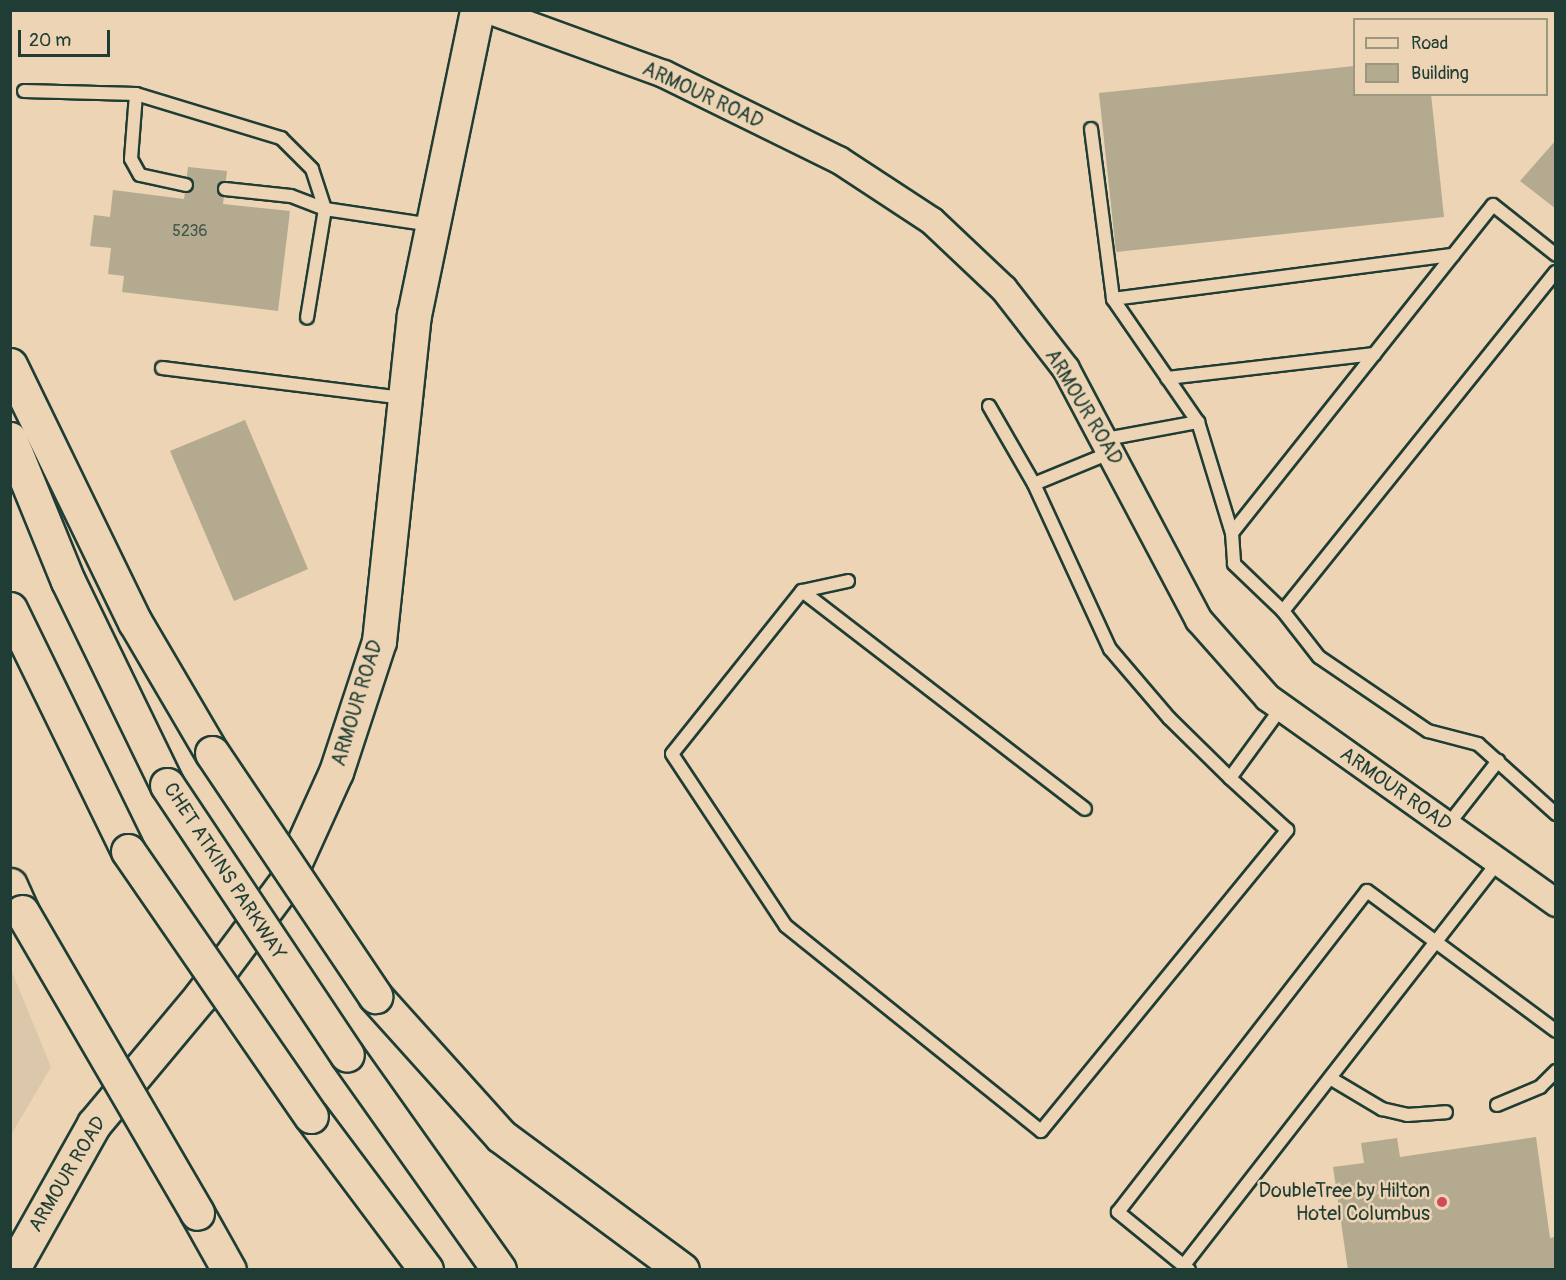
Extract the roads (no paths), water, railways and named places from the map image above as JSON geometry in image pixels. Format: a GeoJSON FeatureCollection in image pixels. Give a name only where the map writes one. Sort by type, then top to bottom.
{"type":"FeatureCollection","features":[{"type":"Feature","properties":{"kind":"main road","name":"ARMOUR ROAD"},"geometry":{"type":"LineString","coordinates":[[12,1269],[94,1124],[201,996],[286,882],[336,772],[379,641],[414,315],[477,10]]}},
{"type":"Feature","properties":{"kind":"main road"},"geometry":{"type":"LineString","coordinates":[[10,365],[135,622],[212,753],[375,996],[501,1136],[682,1269]]}},
{"type":"Feature","properties":{"kind":"main road","name":"CHET ATKINS PARKWAY"},"geometry":{"type":"LineString","coordinates":[[10,439],[68,581],[167,785],[347,1055],[499,1269]]}},
{"type":"Feature","properties":{"kind":"main road"},"geometry":{"type":"LineString","coordinates":[[10,609],[128,851],[311,1116],[426,1269]]}},
{"type":"Feature","properties":{"kind":"main road"},"geometry":{"type":"LineString","coordinates":[[16,898],[229,1269]]}},
{"type":"Feature","properties":{"kind":"street","name":"ARMOUR ROAD"},"geometry":{"type":"LineString","coordinates":[[488,10],[664,74],[839,160],[932,221],[1004,289],[1066,369],[1109,445],[1199,620],[1268,698],[1556,903]]}},
{"type":"Feature","properties":{"kind":"lane"},"geometry":{"type":"LineString","coordinates":[[24,91],[136,94],[281,138],[312,169],[325,209],[308,318]]}},
{"type":"Feature","properties":{"kind":"lane"},"geometry":{"type":"LineString","coordinates":[[136,94],[131,159],[140,175],[186,185]]}},
{"type":"Feature","properties":{"kind":"lane"},"geometry":{"type":"LineString","coordinates":[[1091,129],[1113,299],[1198,422],[1232,533],[1234,564],[1283,610],[1319,657],[1428,731],[1478,744],[1556,814]]}},
{"type":"Feature","properties":{"kind":"lane"},"geometry":{"type":"LineString","coordinates":[[225,189],[291,196],[325,209],[433,225]]}},
{"type":"Feature","properties":{"kind":"lane"},"geometry":{"type":"LineString","coordinates":[[1232,533],[1493,205],[1556,255]]}},
{"type":"Feature","properties":{"kind":"lane"},"geometry":{"type":"LineString","coordinates":[[1113,299],[1454,255]]}},
{"type":"Feature","properties":{"kind":"lane"},"geometry":{"type":"LineString","coordinates":[[1283,610],[1556,272]]}},
{"type":"Feature","properties":{"kind":"lane"},"geometry":{"type":"LineString","coordinates":[[1167,378],[1375,354]]}},
{"type":"Feature","properties":{"kind":"lane"},"geometry":{"type":"LineString","coordinates":[[162,368],[405,398]]}},
{"type":"Feature","properties":{"kind":"lane"},"geometry":{"type":"LineString","coordinates":[[848,581],[801,591],[672,754],[786,926],[1041,1131],[1287,830],[1169,718],[1110,649],[1034,484],[989,406]]}},
{"type":"Feature","properties":{"kind":"lane"},"geometry":{"type":"LineString","coordinates":[[1034,484],[1109,445],[1198,422]]}},
{"type":"Feature","properties":{"kind":"lane"},"geometry":{"type":"LineString","coordinates":[[801,591],[1085,809]]}},
{"type":"Feature","properties":{"kind":"lane"},"geometry":{"type":"LineString","coordinates":[[1230,778],[1281,708]]}},
{"type":"Feature","properties":{"kind":"lane"},"geometry":{"type":"LineString","coordinates":[[1447,826],[1498,761]]}},
{"type":"Feature","properties":{"kind":"lane"},"geometry":{"type":"LineString","coordinates":[[1498,862],[1434,944],[1330,1078],[1187,1267],[1118,1212],[1367,891],[1434,944],[1556,1030]]}},
{"type":"Feature","properties":{"kind":"lane"},"geometry":{"type":"LineString","coordinates":[[1497,1105],[1540,1088],[1556,1071]]}},
{"type":"Feature","properties":{"kind":"lane"},"geometry":{"type":"LineString","coordinates":[[1330,1078],[1382,1109],[1407,1115],[1446,1112]]}},
{"type":"Feature","properties":{"kind":"place","name":"DoubleTree by Hilton Hotel Columbus"},"geometry":{"type":"Point","coordinates":[1442,1202]}}]}
